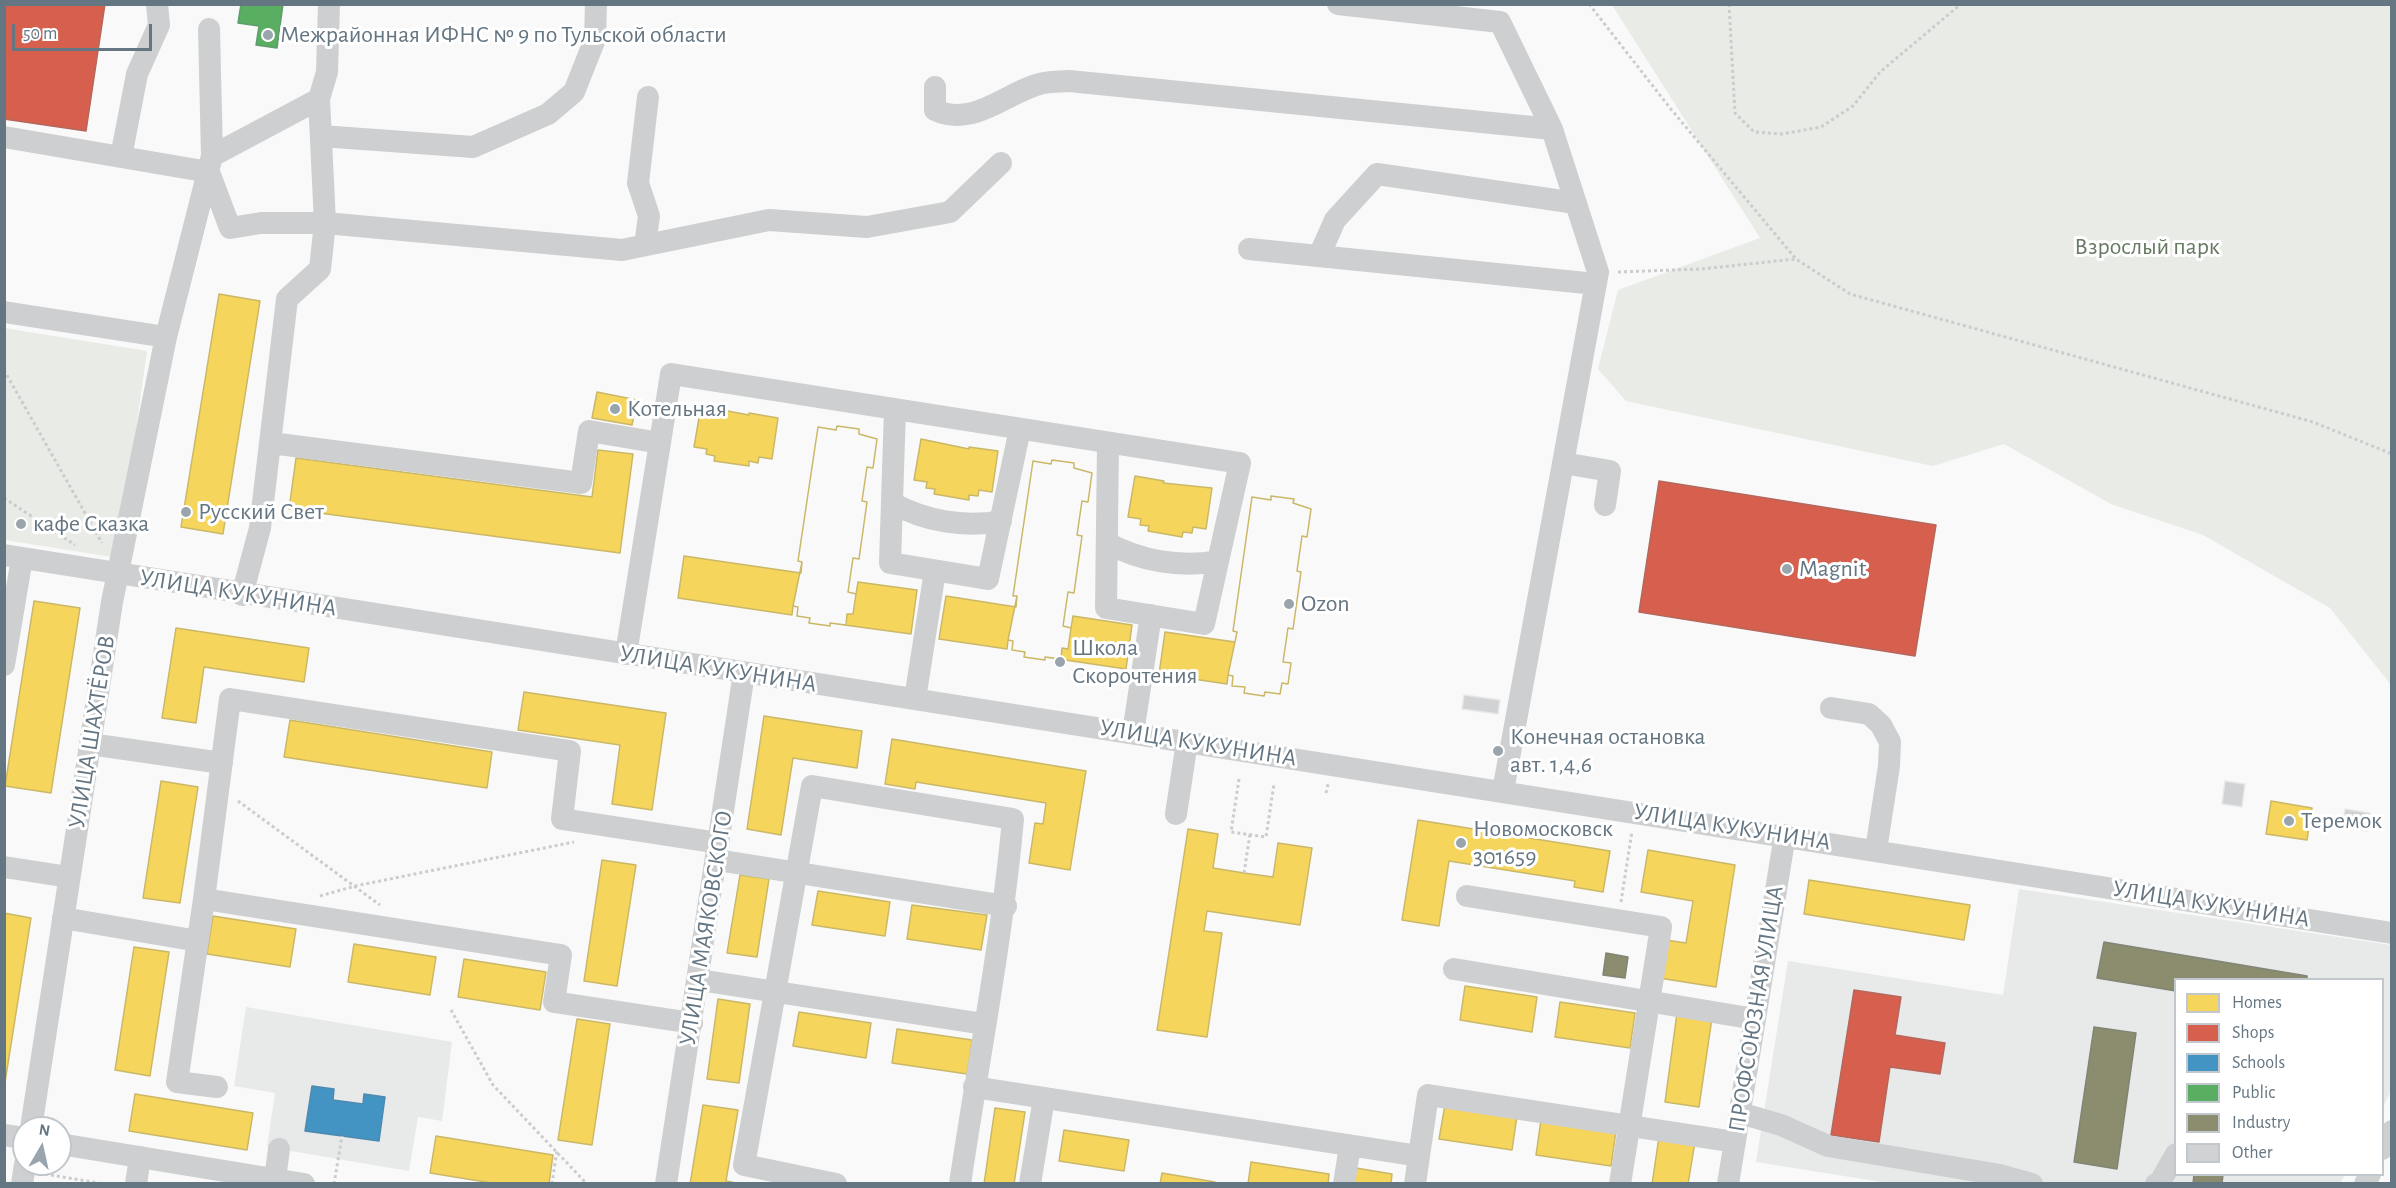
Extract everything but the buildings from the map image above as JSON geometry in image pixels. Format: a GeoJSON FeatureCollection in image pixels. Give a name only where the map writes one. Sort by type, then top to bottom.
{"type":"FeatureCollection","features":[{"type":"Feature","properties":{"kind":"street"},"geometry":{"type":"LineString","coordinates":[[121,157],[137,74],[159,25],[157,4]]}},
{"type":"Feature","properties":{"kind":"street"},"geometry":{"type":"LineString","coordinates":[[242,595],[260,528],[287,299],[320,269],[325,223],[319,99],[327,72],[329,4]]}},
{"type":"Feature","properties":{"kind":"street"},"geometry":{"type":"LineString","coordinates":[[321,136],[473,147],[548,114],[574,92],[595,39],[596,4]]}},
{"type":"Feature","properties":{"kind":"street"},"geometry":{"type":"LineString","coordinates":[[1338,4],[1500,22],[1552,129],[1597,278],[1503,791]]}},
{"type":"Feature","properties":{"kind":"street"},"geometry":{"type":"LineString","coordinates":[[209,29],[210,164],[230,228],[261,223],[325,223],[622,250],[770,220],[867,227],[950,212],[1001,163]]}},
{"type":"Feature","properties":{"kind":"street"},"geometry":{"type":"LineString","coordinates":[[935,87],[935,111],[962,117],[1037,84],[1069,81],[1552,129]]}},
{"type":"Feature","properties":{"kind":"street"},"geometry":{"type":"LineString","coordinates":[[645,245],[649,216],[638,183],[648,97]]}},
{"type":"Feature","properties":{"kind":"street"},"geometry":{"type":"LineString","coordinates":[[4,137],[121,157],[210,164],[319,99]]}},
{"type":"Feature","properties":{"kind":"street","name":"УЛИЦА ШАХТЁРОВ"},"geometry":{"type":"LineString","coordinates":[[33,1116],[112,602],[166,337],[210,164]]}},
{"type":"Feature","properties":{"kind":"street"},"geometry":{"type":"LineString","coordinates":[[1319,256],[1335,220],[1377,174],[1576,203]]}},
{"type":"Feature","properties":{"kind":"street"},"geometry":{"type":"LineString","coordinates":[[1249,249],[1597,278]]}},
{"type":"Feature","properties":{"kind":"street"},"geometry":{"type":"LineString","coordinates":[[4,312],[166,337]]}},
{"type":"Feature","properties":{"kind":"street"},"geometry":{"type":"LineString","coordinates":[[626,654],[671,374],[1240,463],[1204,624],[1106,608],[1108,443]]}},
{"type":"Feature","properties":{"kind":"street"},"geometry":{"type":"LineString","coordinates":[[895,409],[890,563],[935,571],[988,579],[1020,429]]}},
{"type":"Feature","properties":{"kind":"street"},"geometry":{"type":"LineString","coordinates":[[270,442],[581,483],[590,431],[660,443]]}},
{"type":"Feature","properties":{"kind":"street"},"geometry":{"type":"LineString","coordinates":[[1563,463],[1610,471],[1605,505]]}},
{"type":"Feature","properties":{"kind":"street"},"geometry":{"type":"LineString","coordinates":[[892,503],[915,516],[976,525],[1001,520]]}},
{"type":"Feature","properties":{"kind":"street"},"geometry":{"type":"LineString","coordinates":[[1107,543],[1131,556],[1192,565],[1218,561]]}},
{"type":"Feature","properties":{"kind":"street"},"geometry":{"type":"LineString","coordinates":[[4,665],[13,557]]}},
{"type":"Feature","properties":{"kind":"street","name":"УЛИЦА КУКУНИНА"},"geometry":{"type":"LineString","coordinates":[[13,557],[242,595],[1785,835],[2391,933]]}},
{"type":"Feature","properties":{"kind":"street"},"geometry":{"type":"LineString","coordinates":[[915,699],[935,571]]}},
{"type":"Feature","properties":{"kind":"street"},"geometry":{"type":"LineString","coordinates":[[1133,733],[1151,615]]}},
{"type":"Feature","properties":{"kind":"street","name":"УЛИЦА МАЯКОВСКОГО"},"geometry":{"type":"LineString","coordinates":[[666,1184],[699,980],[744,673]]}},
{"type":"Feature","properties":{"kind":"street"},"geometry":{"type":"LineString","coordinates":[[217,1088],[177,1082],[230,699],[570,751],[562,819],[718,851],[796,873],[1006,906]]}},
{"type":"Feature","properties":{"kind":"street"},"geometry":{"type":"LineString","coordinates":[[1831,708],[1869,714],[1881,724],[1890,742],[1889,766],[1876,850]]}},
{"type":"Feature","properties":{"kind":"street"},"geometry":{"type":"LineString","coordinates":[[1176,814],[1187,742]]}},
{"type":"Feature","properties":{"kind":"street"},"geometry":{"type":"LineString","coordinates":[[90,744],[222,763]]}},
{"type":"Feature","properties":{"kind":"street"},"geometry":{"type":"LineString","coordinates":[[836,1184],[744,1165],[812,786],[1013,819],[1006,906],[984,1024],[960,1184]]}},
{"type":"Feature","properties":{"kind":"street","name":"ПРОФСОЮЗНАЯ УЛИЦА"},"geometry":{"type":"LineString","coordinates":[[1728,1184],[1785,835]]}},
{"type":"Feature","properties":{"kind":"street"},"geometry":{"type":"LineString","coordinates":[[4,867],[69,878]]}},
{"type":"Feature","properties":{"kind":"street"},"geometry":{"type":"LineString","coordinates":[[1467,896],[1661,927],[1620,1184]]}},
{"type":"Feature","properties":{"kind":"street"},"geometry":{"type":"LineString","coordinates":[[204,899],[561,955],[554,1002],[692,1023]]}},
{"type":"Feature","properties":{"kind":"street"},"geometry":{"type":"LineString","coordinates":[[63,918],[198,941]]}},
{"type":"Feature","properties":{"kind":"street"},"geometry":{"type":"LineString","coordinates":[[1454,969],[1755,1019]]}},
{"type":"Feature","properties":{"kind":"street"},"geometry":{"type":"LineString","coordinates":[[699,980],[984,1024]]}},
{"type":"Feature","properties":{"kind":"street"},"geometry":{"type":"LineString","coordinates":[[974,1087],[1419,1156]]}},
{"type":"Feature","properties":{"kind":"street"},"geometry":{"type":"LineString","coordinates":[[1414,1184],[1428,1095],[1735,1142]]}},
{"type":"Feature","properties":{"kind":"street"},"geometry":{"type":"LineString","coordinates":[[1030,1184],[1044,1098]]}},
{"type":"Feature","properties":{"kind":"street"},"geometry":{"type":"LineString","coordinates":[[1740,1113],[1782,1125],[1828,1146],[2000,1175],[2032,1184]]}},
{"type":"Feature","properties":{"kind":"street"},"geometry":{"type":"LineString","coordinates":[[2384,1145],[2391,1131]]}},
{"type":"Feature","properties":{"kind":"street"},"geometry":{"type":"LineString","coordinates":[[72,1146],[140,1157],[202,1175],[275,1179],[304,1184]]}},
{"type":"Feature","properties":{"kind":"street"},"geometry":{"type":"LineString","coordinates":[[1344,1184],[1350,1146]]}},
{"type":"Feature","properties":{"kind":"street"},"geometry":{"type":"LineString","coordinates":[[275,1179],[279,1149]]}},
{"type":"Feature","properties":{"kind":"street"},"geometry":{"type":"LineString","coordinates":[[2156,1184],[2160,1182],[2174,1156]]}},
{"type":"Feature","properties":{"kind":"street"},"geometry":{"type":"LineString","coordinates":[[136,1184],[140,1157]]}},
{"type":"Feature","properties":{"kind":"path"},"geometry":{"type":"LineString","coordinates":[[1589,4],[1670,108],[1796,259],[1850,294],[2313,422],[2391,453]]}},
{"type":"Feature","properties":{"kind":"path"},"geometry":{"type":"LineString","coordinates":[[1729,4],[1735,113],[1754,132],[1782,134],[1821,127],[1853,106],[1880,72],[1961,4]]}},
{"type":"Feature","properties":{"kind":"path"},"geometry":{"type":"LineString","coordinates":[[1597,278],[1796,259]]}},
{"type":"Feature","properties":{"kind":"path"},"geometry":{"type":"LineString","coordinates":[[4,370],[102,543]]}},
{"type":"Feature","properties":{"kind":"path"},"geometry":{"type":"LineString","coordinates":[[4,498],[81,549]]}},
{"type":"Feature","properties":{"kind":"path"},"geometry":{"type":"LineString","coordinates":[[1239,779],[1231,831],[1266,837],[1274,784]]}},
{"type":"Feature","properties":{"kind":"path"},"geometry":{"type":"LineString","coordinates":[[219,787],[382,906]]}},
{"type":"Feature","properties":{"kind":"path"},"geometry":{"type":"LineString","coordinates":[[1618,920],[1635,812]]}},
{"type":"Feature","properties":{"kind":"path"},"geometry":{"type":"LineString","coordinates":[[1244,873],[1250,834]]}},
{"type":"Feature","properties":{"kind":"path"},"geometry":{"type":"LineString","coordinates":[[313,898],[355,886],[576,842]]}},
{"type":"Feature","properties":{"kind":"path"},"geometry":{"type":"LineString","coordinates":[[451,1010],[493,1084],[587,1184]]}},
{"type":"Feature","properties":{"kind":"path"},"geometry":{"type":"LineString","coordinates":[[334,1184],[342,1136]]}},
{"type":"Feature","properties":{"kind":"path"},"geometry":{"type":"LineString","coordinates":[[552,1184],[557,1150]]}},
{"type":"Feature","properties":{"kind":"path"},"geometry":{"type":"LineString","coordinates":[[46,1176],[105,1184]]}},
{"type":"Feature","properties":{"kind":"shaded area"},"geometry":{"type":"Polygon","coordinates":[[[2019,889],[2391,945],[2391,1091],[2384,1105],[2384,978],[2174,978],[2174,1176],[2344,1176],[2340,1183],[1894,1184],[1756,1162],[1788,961],[2003,995],[2019,889]]]}},
{"type":"Feature","properties":{"kind":"shaded area"},"geometry":{"type":"Polygon","coordinates":[[[246,1007],[452,1042],[442,1121],[418,1117],[409,1171],[267,1147],[275,1093],[234,1086],[246,1007]]]}},
{"type":"Feature","properties":{"kind":"green space","name":"Взрослый парк"},"geometry":{"type":"Polygon","coordinates":[[[1612,5],[2391,5],[2391,685],[2330,608],[2203,535],[2111,504],[2004,444],[1933,466],[1626,401],[1598,369],[1618,290],[1760,238],[1612,5]]]}},
{"type":"Feature","properties":{"kind":"green space"},"geometry":{"type":"Polygon","coordinates":[[[4,328],[147,351],[118,558],[5,540],[4,328]]]}},
{"type":"Feature","properties":{"kind":"place","name":"Межрайонная ИФНС № 9 по Тульской области"},"geometry":{"type":"Point","coordinates":[268,35]}},
{"type":"Feature","properties":{"kind":"place","name":"Котельная"},"geometry":{"type":"Point","coordinates":[615,409]}},
{"type":"Feature","properties":{"kind":"place","name":"Русский Свет"},"geometry":{"type":"Point","coordinates":[186,512]}},
{"type":"Feature","properties":{"kind":"place","name":"кафе Сказка"},"geometry":{"type":"Point","coordinates":[21,524]}},
{"type":"Feature","properties":{"kind":"place","name":"Magnit"},"geometry":{"type":"Point","coordinates":[1787,569]}},
{"type":"Feature","properties":{"kind":"place","name":"Ozon"},"geometry":{"type":"Point","coordinates":[1289,604]}},
{"type":"Feature","properties":{"kind":"place","name":"Школа Скорочтения"},"geometry":{"type":"Point","coordinates":[1060,662]}},
{"type":"Feature","properties":{"kind":"place","name":"Конечная остановка авт. 1,4,6"},"geometry":{"type":"Point","coordinates":[1498,751]}},
{"type":"Feature","properties":{"kind":"place","name":"Теремок"},"geometry":{"type":"Point","coordinates":[2289,821]}},
{"type":"Feature","properties":{"kind":"place","name":"Новомосковск 301659"},"geometry":{"type":"Point","coordinates":[1461,843]}}]}
